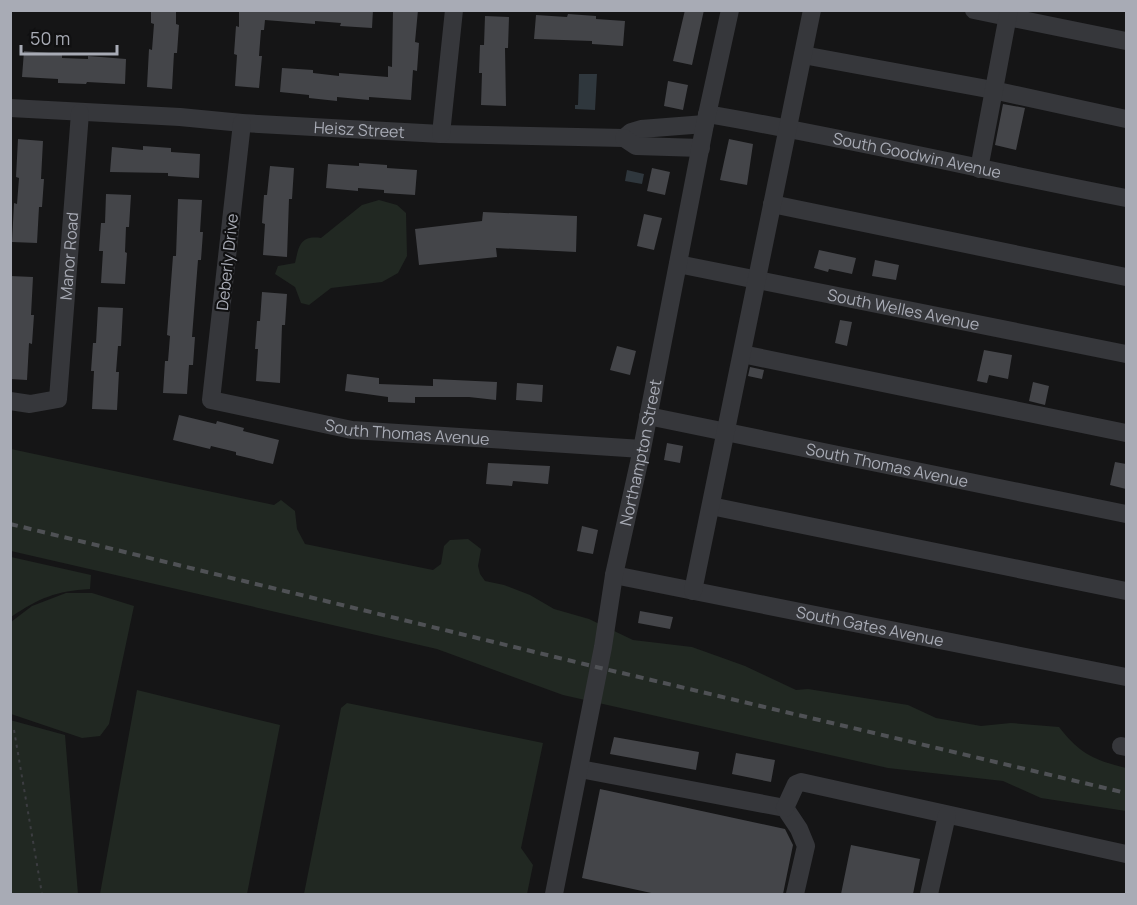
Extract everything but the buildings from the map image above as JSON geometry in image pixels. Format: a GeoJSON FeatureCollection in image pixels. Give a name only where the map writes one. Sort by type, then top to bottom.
{"type":"FeatureCollection","features":[{"type":"Feature","properties":{"kind":"street"},"geometry":{"type":"LineString","coordinates":[[441,134],[454,10]]}},
{"type":"Feature","properties":{"kind":"street","name":"Northampton Street"},"geometry":{"type":"LineString","coordinates":[[554,894],[580,769],[614,575],[642,449],[706,119],[730,10]]}},
{"type":"Feature","properties":{"kind":"street"},"geometry":{"type":"LineString","coordinates":[[693,591],[812,10]]}},
{"type":"Feature","properties":{"kind":"street"},"geometry":{"type":"LineString","coordinates":[[974,10],[1008,14],[1126,41]]}},
{"type":"Feature","properties":{"kind":"street"},"geometry":{"type":"LineString","coordinates":[[979,169],[1008,14]]}},
{"type":"Feature","properties":{"kind":"street"},"geometry":{"type":"LineString","coordinates":[[803,56],[993,90],[1126,119]]}},
{"type":"Feature","properties":{"kind":"street","name":"Heisz Street"},"geometry":{"type":"LineString","coordinates":[[10,108],[441,134],[624,138],[631,132],[641,129],[706,119]]}},
{"type":"Feature","properties":{"kind":"street","name":"Manor Road"},"geometry":{"type":"LineString","coordinates":[[10,401],[30,404],[58,399],[80,113]]}},
{"type":"Feature","properties":{"kind":"street","name":"South Goodwin Avenue"},"geometry":{"type":"LineString","coordinates":[[706,119],[788,127],[979,169],[1126,198]]}},
{"type":"Feature","properties":{"kind":"street","name":"Deberly Drive"},"geometry":{"type":"LineString","coordinates":[[211,400],[242,123]]}},
{"type":"Feature","properties":{"kind":"street"},"geometry":{"type":"LineString","coordinates":[[624,138],[636,146],[701,148]]}},
{"type":"Feature","properties":{"kind":"street"},"geometry":{"type":"LineString","coordinates":[[772,204],[1126,277]]}},
{"type":"Feature","properties":{"kind":"street","name":"South Welles Avenue"},"geometry":{"type":"LineString","coordinates":[[678,264],[1126,354]]}},
{"type":"Feature","properties":{"kind":"street"},"geometry":{"type":"LineString","coordinates":[[742,354],[1126,433]]}},
{"type":"Feature","properties":{"kind":"street","name":"South Thomas Avenue"},"geometry":{"type":"LineString","coordinates":[[211,400],[352,430],[642,449]]}},
{"type":"Feature","properties":{"kind":"street","name":"South Thomas Avenue"},"geometry":{"type":"LineString","coordinates":[[648,416],[726,430],[1126,514]]}},
{"type":"Feature","properties":{"kind":"street"},"geometry":{"type":"LineString","coordinates":[[711,506],[1126,591]]}},
{"type":"Feature","properties":{"kind":"street","name":"South Gates Avenue"},"geometry":{"type":"LineString","coordinates":[[614,575],[1126,678]]}},
{"type":"Feature","properties":{"kind":"street"},"geometry":{"type":"LineString","coordinates":[[580,769],[785,808],[799,829],[806,846],[795,894]]}},
{"type":"Feature","properties":{"kind":"street"},"geometry":{"type":"LineString","coordinates":[[785,808],[796,784],[801,782],[1126,854]]}},
{"type":"Feature","properties":{"kind":"street"},"geometry":{"type":"LineString","coordinates":[[929,894],[939,813]]}},
{"type":"Feature","properties":{"kind":"path"},"geometry":{"type":"LineString","coordinates":[[14,730],[42,894]]}},
{"type":"Feature","properties":{"kind":"shaded area"},"geometry":{"type":"Polygon","coordinates":[[[579,74],[597,74],[595,110],[575,109],[575,105],[578,105],[579,74]]]}},
{"type":"Feature","properties":{"kind":"shaded area"},"geometry":{"type":"Polygon","coordinates":[[[627,170],[644,174],[642,184],[625,181],[627,170]]]}},
{"type":"Feature","properties":{"kind":"shaded area"},"geometry":{"type":"Polygon","coordinates":[[[379,200],[397,205],[406,213],[407,256],[398,273],[382,282],[331,288],[309,305],[301,303],[295,287],[275,274],[278,266],[295,263],[299,247],[305,240],[321,238],[362,205],[379,200]]]}},
{"type":"Feature","properties":{"kind":"shaded area"},"geometry":{"type":"Polygon","coordinates":[[[11,449],[274,505],[281,500],[295,511],[297,529],[305,544],[433,570],[441,564],[444,546],[450,540],[468,539],[481,549],[478,566],[485,581],[504,585],[530,595],[554,609],[589,619],[633,640],[692,647],[745,666],[796,690],[808,689],[908,705],[936,718],[981,726],[1011,723],[1059,727],[1074,744],[1088,755],[1126,768],[1126,811],[1041,798],[1003,781],[888,768],[563,695],[437,649],[11,551],[11,449]]]}},
{"type":"Feature","properties":{"kind":"shaded area"},"geometry":{"type":"Polygon","coordinates":[[[11,557],[91,575],[90,589],[48,597],[11,617],[11,557]]]}},
{"type":"Feature","properties":{"kind":"shaded area"},"geometry":{"type":"Polygon","coordinates":[[[66,593],[92,593],[134,606],[109,724],[100,736],[82,738],[11,714],[11,622],[32,606],[66,593]]]}},
{"type":"Feature","properties":{"kind":"shaded area"},"geometry":{"type":"Polygon","coordinates":[[[137,690],[280,725],[247,894],[100,894],[137,690]]]}},
{"type":"Feature","properties":{"kind":"shaded area"},"geometry":{"type":"Polygon","coordinates":[[[347,703],[543,743],[521,848],[533,865],[527,894],[304,894],[341,708],[347,703]]]}},
{"type":"Feature","properties":{"kind":"shaded area"},"geometry":{"type":"Polygon","coordinates":[[[10,720],[65,735],[78,894],[11,894],[10,720]]]}},
{"type":"Feature","properties":{"kind":"railway"},"geometry":{"type":"LineString","coordinates":[[10,524],[1126,793]]}}]}
